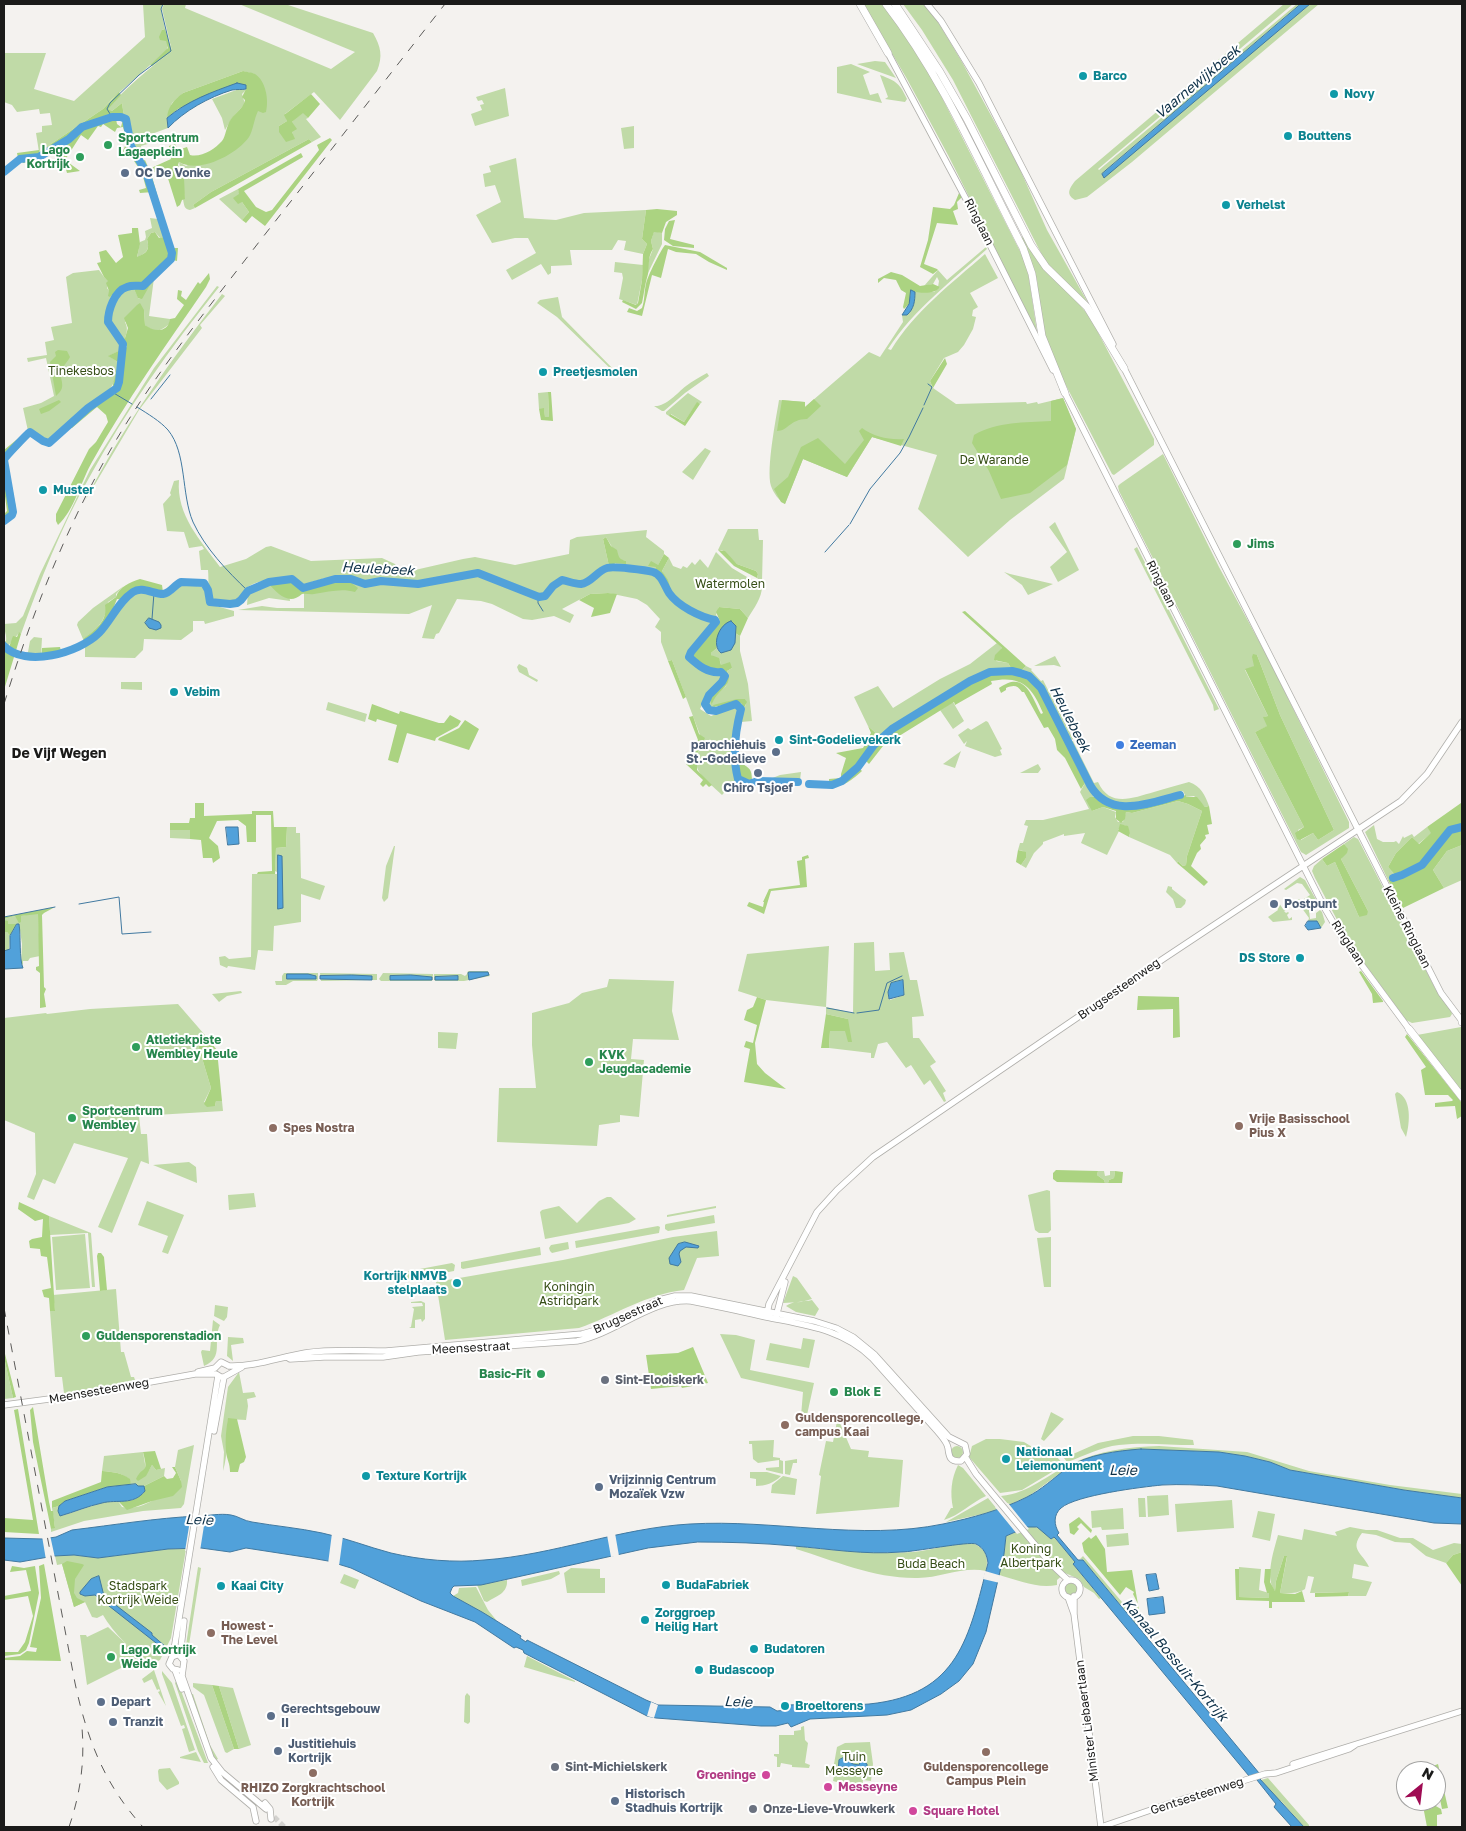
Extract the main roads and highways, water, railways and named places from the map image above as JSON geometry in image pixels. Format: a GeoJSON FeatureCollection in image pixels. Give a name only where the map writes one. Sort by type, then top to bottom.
{"type":"FeatureCollection","features":[{"type":"Feature","properties":{"kind":"highway"},"geometry":{"type":"LineString","coordinates":[[860,4],[888,53]]}},
{"type":"Feature","properties":{"kind":"highway"},"geometry":{"type":"LineString","coordinates":[[886,4],[913,42],[938,83],[1019,232],[1032,274],[1042,336],[1065,393]]}},
{"type":"Feature","properties":{"kind":"highway"},"geometry":{"type":"LineString","coordinates":[[896,4],[940,72],[967,119],[1008,210]]}},
{"type":"Feature","properties":{"kind":"highway"},"geometry":{"type":"LineString","coordinates":[[1019,232],[1031,245],[1046,267],[1087,307],[1124,368]]}},
{"type":"Feature","properties":{"kind":"highway","name":"Ringlaan"},"geometry":{"type":"LineString","coordinates":[[1408,1028],[1462,1097]]}},
{"type":"Feature","properties":{"kind":"main road"},"geometry":{"type":"LineString","coordinates":[[927,4],[941,21],[979,83],[1357,830]]}},
{"type":"Feature","properties":{"kind":"main road","name":"Ringlaan"},"geometry":{"type":"LineString","coordinates":[[888,53],[982,227],[1324,906],[1344,941],[1408,1028]]}},
{"type":"Feature","properties":{"kind":"main road","name":"Brugsesteenweg"},"geometry":{"type":"LineString","coordinates":[[767,1314],[769,1304],[816,1212],[873,1157],[1401,800],[1418,786],[1462,722]]}},
{"type":"Feature","properties":{"kind":"main road","name":"Kleine Ringlaan"},"geometry":{"type":"LineString","coordinates":[[1357,830],[1441,993],[1462,1022]]}},
{"type":"Feature","properties":{"kind":"main road","name":"Brugsesteenweg"},"geometry":{"type":"LineString","coordinates":[[777,1316],[789,1267]]}},
{"type":"Feature","properties":{"kind":"main road","name":"Brugsestraat"},"geometry":{"type":"LineString","coordinates":[[577,1338],[603,1328],[654,1302],[674,1296],[691,1296],[777,1316]]}},
{"type":"Feature","properties":{"kind":"main road"},"geometry":{"type":"LineString","coordinates":[[777,1316],[829,1326],[860,1342],[875,1355],[949,1437],[965,1445],[968,1451],[963,1459],[953,1461],[950,1458],[945,1441],[938,1432],[861,1347],[828,1330],[777,1316]]}},
{"type":"Feature","properties":{"kind":"main road","name":"Meensestraat"},"geometry":{"type":"LineString","coordinates":[[364,1350],[386,1351],[577,1338]]}},
{"type":"Feature","properties":{"kind":"main road","name":"Meensestraat"},"geometry":{"type":"LineString","coordinates":[[364,1358],[384,1358],[418,1352],[577,1338]]}},
{"type":"Feature","properties":{"kind":"main road","name":"Meensesteenweg"},"geometry":{"type":"LineString","coordinates":[[223,1373],[221,1362],[229,1366],[248,1365],[314,1352],[364,1350]]}},
{"type":"Feature","properties":{"kind":"main road","name":"Meensesteenweg"},"geometry":{"type":"LineString","coordinates":[[287,1358],[364,1358]]}},
{"type":"Feature","properties":{"kind":"main road","name":"Meensesteenweg"},"geometry":{"type":"LineString","coordinates":[[4,1406],[195,1374],[223,1373],[248,1365]]}},
{"type":"Feature","properties":{"kind":"main road"},"geometry":{"type":"LineString","coordinates":[[176,1656],[223,1373],[229,1366]]}},
{"type":"Feature","properties":{"kind":"main road"},"geometry":{"type":"LineString","coordinates":[[220,1400],[226,1383],[223,1373]]}},
{"type":"Feature","properties":{"kind":"main road"},"geometry":{"type":"LineString","coordinates":[[205,1474],[220,1400],[223,1373]]}},
{"type":"Feature","properties":{"kind":"main road"},"geometry":{"type":"LineString","coordinates":[[948,1449],[951,1444],[956,1442]]}},
{"type":"Feature","properties":{"kind":"main road"},"geometry":{"type":"LineString","coordinates":[[963,1459],[1066,1582]]}},
{"type":"Feature","properties":{"kind":"main road"},"geometry":{"type":"LineString","coordinates":[[1074,1581],[1079,1585],[1079,1592],[1071,1596],[1062,1591],[1066,1582],[1074,1581]]}},
{"type":"Feature","properties":{"kind":"main road","name":"Minister Liebaertlaan"},"geometry":{"type":"LineString","coordinates":[[1071,1596],[1101,1827]]}},
{"type":"Feature","properties":{"kind":"main road"},"geometry":{"type":"LineString","coordinates":[[176,1656],[184,1661],[182,1676],[218,1777],[253,1807],[256,1821]]}},
{"type":"Feature","properties":{"kind":"main road"},"geometry":{"type":"LineString","coordinates":[[176,1656],[170,1658],[169,1664],[175,1670],[202,1748],[213,1764],[265,1810]]}},
{"type":"Feature","properties":{"kind":"main road"},"geometry":{"type":"LineString","coordinates":[[175,1670],[182,1668]]}},
{"type":"Feature","properties":{"kind":"main road","name":"Gentsesteenweg"},"geometry":{"type":"LineString","coordinates":[[1101,1827],[1267,1773],[1271,1774],[1306,1763],[1349,1749],[1355,1745],[1462,1711]]}},
{"type":"Feature","properties":{"kind":"main road"},"geometry":{"type":"LineString","coordinates":[[213,1764],[227,1772],[267,1805],[271,1811],[271,1819]]}},
{"type":"Feature","properties":{"kind":"water"},"geometry":{"type":"Polygon","coordinates":[[[1301,4],[1310,4],[1104,178],[1102,174],[1301,4]]]}},
{"type":"Feature","properties":{"kind":"water"},"geometry":{"type":"Polygon","coordinates":[[[237,83],[246,85],[246,89],[232,90],[215,96],[189,110],[168,128],[167,118],[175,112],[191,102],[237,83]]]}},
{"type":"Feature","properties":{"kind":"water"},"geometry":{"type":"Polygon","coordinates":[[[911,290],[915,292],[913,307],[907,315],[902,315],[909,304],[911,290]]]}},
{"type":"Feature","properties":{"kind":"water"},"geometry":{"type":"Polygon","coordinates":[[[149,618],[159,622],[161,628],[156,630],[149,628],[145,623],[149,618]]]}},
{"type":"Feature","properties":{"kind":"water"},"geometry":{"type":"Polygon","coordinates":[[[731,621],[736,626],[735,643],[731,650],[721,653],[717,645],[718,635],[723,626],[731,621]]]}},
{"type":"Feature","properties":{"kind":"water"},"geometry":{"type":"Polygon","coordinates":[[[226,827],[238,827],[239,844],[228,845],[226,827]]]}},
{"type":"Feature","properties":{"kind":"water"},"geometry":{"type":"Polygon","coordinates":[[[278,855],[282,856],[283,908],[278,909],[278,855]]]}},
{"type":"Feature","properties":{"kind":"water"},"geometry":{"type":"Polygon","coordinates":[[[1308,921],[1317,921],[1321,928],[1308,930],[1305,926],[1308,921]]]}},
{"type":"Feature","properties":{"kind":"water"},"geometry":{"type":"Polygon","coordinates":[[[17,924],[19,924],[23,968],[4,969],[4,951],[10,949],[10,936],[17,924]]]}},
{"type":"Feature","properties":{"kind":"water"},"geometry":{"type":"Polygon","coordinates":[[[488,972],[489,975],[469,980],[468,973],[488,972]]]}},
{"type":"Feature","properties":{"kind":"water"},"geometry":{"type":"Polygon","coordinates":[[[287,974],[308,974],[316,976],[316,979],[287,979],[287,974]]]}},
{"type":"Feature","properties":{"kind":"water"},"geometry":{"type":"Polygon","coordinates":[[[320,976],[372,976],[372,980],[320,979],[320,976]]]}},
{"type":"Feature","properties":{"kind":"water"},"geometry":{"type":"Polygon","coordinates":[[[390,976],[432,977],[432,980],[390,980],[390,976]]]}},
{"type":"Feature","properties":{"kind":"water"},"geometry":{"type":"Polygon","coordinates":[[[458,976],[458,980],[435,980],[435,977],[458,976]]]}},
{"type":"Feature","properties":{"kind":"water"},"geometry":{"type":"Polygon","coordinates":[[[903,980],[904,995],[889,999],[888,992],[891,983],[903,980]]]}},
{"type":"Feature","properties":{"kind":"water"},"geometry":{"type":"Polygon","coordinates":[[[685,1242],[699,1246],[698,1248],[686,1247],[680,1251],[681,1262],[678,1266],[670,1264],[669,1258],[678,1244],[685,1242]]]}},
{"type":"Feature","properties":{"kind":"water","name":"Leie"},"geometry":{"type":"Polygon","coordinates":[[[1141,1449],[1219,1452],[1270,1462],[1290,1470],[1462,1498],[1462,1524],[1434,1523],[1217,1486],[1190,1485],[1153,1486],[1094,1496],[1069,1503],[1058,1511],[1055,1523],[1059,1533],[1057,1535],[1078,1560],[1083,1560],[1259,1773],[1260,1779],[1304,1827],[1292,1827],[1274,1807],[1276,1804],[1253,1775],[1249,1776],[1073,1564],[1075,1562],[1056,1539],[1054,1537],[1051,1539],[1037,1527],[1027,1527],[1006,1536],[1004,1554],[986,1632],[973,1664],[959,1681],[941,1694],[911,1710],[887,1715],[810,1719],[791,1727],[788,1723],[776,1726],[761,1726],[647,1716],[524,1653],[523,1650],[514,1648],[475,1622],[421,1601],[351,1568],[328,1561],[246,1548],[230,1552],[201,1548],[168,1549],[98,1558],[74,1555],[54,1556],[20,1562],[4,1560],[4,1538],[43,1539],[56,1537],[72,1530],[218,1514],[340,1537],[382,1551],[449,1561],[473,1561],[510,1557],[664,1526],[690,1524],[753,1524],[849,1530],[912,1529],[954,1522],[997,1510],[1032,1494],[1067,1468],[1084,1459],[1113,1452],[1141,1449]],[[698,1542],[648,1548],[481,1585],[454,1586],[450,1593],[521,1636],[520,1638],[526,1642],[527,1640],[658,1705],[770,1707],[777,1711],[787,1710],[789,1705],[809,1703],[869,1704],[899,1698],[923,1689],[941,1675],[955,1658],[966,1638],[988,1563],[983,1550],[976,1544],[971,1543],[908,1552],[874,1553],[770,1544],[698,1542]]]}},
{"type":"Feature","properties":{"kind":"water"},"geometry":{"type":"Polygon","coordinates":[[[136,1484],[144,1486],[145,1491],[135,1499],[102,1503],[60,1516],[58,1511],[59,1506],[65,1501],[107,1487],[136,1484]]]}},
{"type":"Feature","properties":{"kind":"water"},"geometry":{"type":"Polygon","coordinates":[[[1156,1574],[1159,1589],[1149,1591],[1146,1575],[1156,1574]]]}},
{"type":"Feature","properties":{"kind":"water"},"geometry":{"type":"Polygon","coordinates":[[[99,1576],[104,1596],[152,1633],[166,1647],[165,1650],[95,1595],[85,1596],[80,1594],[91,1579],[99,1576]]]}},
{"type":"Feature","properties":{"kind":"water"},"geometry":{"type":"Polygon","coordinates":[[[1163,1597],[1165,1613],[1149,1615],[1147,1599],[1163,1597]]]}},
{"type":"Feature","properties":{"kind":"water"},"geometry":{"type":"Polygon","coordinates":[[[843,1758],[859,1765],[861,1760],[867,1764],[867,1770],[861,1773],[856,1769],[849,1770],[843,1766],[842,1769],[847,1773],[842,1775],[838,1772],[839,1760],[843,1758]]]}},
{"type":"Feature","properties":{"kind":"waterway"},"geometry":{"type":"LineString","coordinates":[[112,117],[107,109],[110,103],[139,75],[171,51],[161,9],[163,4]]}},
{"type":"Feature","properties":{"kind":"waterway","name":"Heulebeek"},"geometry":{"type":"LineString","coordinates":[[4,172],[20,159],[39,157],[69,139],[82,127],[112,117],[126,119],[131,146],[146,172],[172,253],[171,259],[143,286],[127,287],[122,289],[115,297],[109,312],[108,322],[123,344],[117,388],[88,408],[49,443],[30,432],[4,460],[13,512],[4,521]]}},
{"type":"Feature","properties":{"kind":"waterway"},"geometry":{"type":"LineString","coordinates":[[151,399],[170,375]]}},
{"type":"Feature","properties":{"kind":"waterway"},"geometry":{"type":"LineString","coordinates":[[924,405],[932,387],[928,384]]}},
{"type":"Feature","properties":{"kind":"waterway"},"geometry":{"type":"LineString","coordinates":[[112,392],[132,404]]}},
{"type":"Feature","properties":{"kind":"waterway"},"geometry":{"type":"LineString","coordinates":[[137,407],[168,430],[174,439],[181,462],[189,511],[193,522],[217,559],[248,591]]}},
{"type":"Feature","properties":{"kind":"waterway"},"geometry":{"type":"LineString","coordinates":[[850,524],[870,489],[900,453],[923,408]]}},
{"type":"Feature","properties":{"kind":"waterway"},"geometry":{"type":"LineString","coordinates":[[825,552],[849,525]]}},
{"type":"Feature","properties":{"kind":"waterway","name":"Heulebeek"},"geometry":{"type":"LineString","coordinates":[[4,646],[13,653],[25,656],[38,657],[66,652],[79,647],[99,633],[123,601],[136,590],[163,594],[181,582],[204,583],[208,590],[210,602],[230,604],[237,603],[248,591],[269,582],[292,579],[303,588],[335,579],[351,579],[365,584],[381,581],[418,584],[478,573],[539,597],[545,596],[553,586],[562,580],[578,584],[585,583],[607,568],[649,571],[659,575],[669,593],[678,602],[716,622],[689,657],[704,668],[712,672],[721,672],[725,676],[722,682],[709,695],[705,704],[709,710],[716,711],[736,704],[741,709],[735,744],[735,762],[738,779],[749,784],[758,781],[798,782]]}},
{"type":"Feature","properties":{"kind":"waterway"},"geometry":{"type":"LineString","coordinates":[[152,619],[154,593]]}},
{"type":"Feature","properties":{"kind":"waterway"},"geometry":{"type":"LineString","coordinates":[[538,596],[538,603],[543,611]]}},
{"type":"Feature","properties":{"kind":"waterway","name":"Heulebeek"},"geometry":{"type":"LineString","coordinates":[[809,784],[832,785],[842,781],[858,767],[874,745],[892,729],[970,681],[990,672],[1012,671],[1029,676],[1041,688],[1090,785],[1098,796],[1119,806],[1131,806],[1143,805],[1180,795]]}},
{"type":"Feature","properties":{"kind":"waterway","name":"Heulebeek"},"geometry":{"type":"LineString","coordinates":[[1393,878],[1422,865],[1450,830],[1462,827]]}},
{"type":"Feature","properties":{"kind":"waterway"},"geometry":{"type":"LineString","coordinates":[[79,904],[119,897],[122,934],[151,932]]}},
{"type":"Feature","properties":{"kind":"waterway"},"geometry":{"type":"LineString","coordinates":[[4,917],[55,907]]}},
{"type":"Feature","properties":{"kind":"waterway"},"geometry":{"type":"LineString","coordinates":[[857,1013],[879,1010],[887,983],[902,976]]}},
{"type":"Feature","properties":{"kind":"waterway"},"geometry":{"type":"LineString","coordinates":[[827,1008],[854,1013]]}},
{"type":"Feature","properties":{"kind":"tunnel"},"geometry":{"type":"LineString","coordinates":[[268,1811],[284,1827]]}},
{"type":"Feature","properties":{"kind":"railway"},"geometry":{"type":"LineString","coordinates":[[4,704],[26,636],[66,537],[98,473],[131,416],[203,315],[445,4]]}},
{"type":"Feature","properties":{"kind":"railway"},"geometry":{"type":"LineString","coordinates":[[4,1308],[75,1683],[85,1723],[99,1760],[108,1777],[129,1811],[143,1827]]}},
{"type":"Feature","properties":{"kind":"railway"},"geometry":{"type":"LineString","coordinates":[[69,1827],[81,1778],[82,1728]]}},
{"type":"Feature","properties":{"kind":"place","name":"Barco"},"geometry":{"type":"Point","coordinates":[1083,76]}},
{"type":"Feature","properties":{"kind":"place","name":"Novy"},"geometry":{"type":"Point","coordinates":[1334,94]}},
{"type":"Feature","properties":{"kind":"place","name":"Bouttens"},"geometry":{"type":"Point","coordinates":[1288,136]}},
{"type":"Feature","properties":{"kind":"place","name":"Sportcentrum Lagaeplein"},"geometry":{"type":"Point","coordinates":[108,145]}},
{"type":"Feature","properties":{"kind":"place","name":"Lago Kortrijk"},"geometry":{"type":"Point","coordinates":[80,157]}},
{"type":"Feature","properties":{"kind":"place","name":"OC De Vonke"},"geometry":{"type":"Point","coordinates":[125,173]}},
{"type":"Feature","properties":{"kind":"place","name":"Verhelst"},"geometry":{"type":"Point","coordinates":[1226,205]}},
{"type":"Feature","properties":{"kind":"place","name":"Preetjesmolen"},"geometry":{"type":"Point","coordinates":[543,372]}},
{"type":"Feature","properties":{"kind":"place","name":"Muster"},"geometry":{"type":"Point","coordinates":[43,490]}},
{"type":"Feature","properties":{"kind":"place","name":"Jims"},"geometry":{"type":"Point","coordinates":[1237,544]}},
{"type":"Feature","properties":{"kind":"place","name":"Vebim"},"geometry":{"type":"Point","coordinates":[174,692]}},
{"type":"Feature","properties":{"kind":"place","name":"Sint-Godelievekerk"},"geometry":{"type":"Point","coordinates":[779,740]}},
{"type":"Feature","properties":{"kind":"place","name":"Zeeman"},"geometry":{"type":"Point","coordinates":[1120,745]}},
{"type":"Feature","properties":{"kind":"place","name":"parochiehuis St.-Godelieve"},"geometry":{"type":"Point","coordinates":[776,752]}},
{"type":"Feature","properties":{"kind":"place","name":"Chiro Tsjoef"},"geometry":{"type":"Point","coordinates":[758,773]}},
{"type":"Feature","properties":{"kind":"place","name":"Postpunt"},"geometry":{"type":"Point","coordinates":[1274,904]}},
{"type":"Feature","properties":{"kind":"place","name":"DS Store"},"geometry":{"type":"Point","coordinates":[1300,958]}},
{"type":"Feature","properties":{"kind":"place","name":"Atletiekpiste Wembley Heule"},"geometry":{"type":"Point","coordinates":[136,1047]}},
{"type":"Feature","properties":{"kind":"place","name":"KVK Jeugdacademie"},"geometry":{"type":"Point","coordinates":[589,1062]}},
{"type":"Feature","properties":{"kind":"place","name":"Sportcentrum Wembley"},"geometry":{"type":"Point","coordinates":[72,1118]}},
{"type":"Feature","properties":{"kind":"place","name":"Vrije Basisschool Pius X"},"geometry":{"type":"Point","coordinates":[1239,1126]}},
{"type":"Feature","properties":{"kind":"place","name":"Spes Nostra"},"geometry":{"type":"Point","coordinates":[273,1128]}},
{"type":"Feature","properties":{"kind":"place","name":"Kortrijk NMVB stelplaats"},"geometry":{"type":"Point","coordinates":[457,1283]}},
{"type":"Feature","properties":{"kind":"place","name":"Guldensporenstadion"},"geometry":{"type":"Point","coordinates":[86,1336]}},
{"type":"Feature","properties":{"kind":"place","name":"Basic-Fit"},"geometry":{"type":"Point","coordinates":[541,1374]}},
{"type":"Feature","properties":{"kind":"place","name":"Sint-Elooiskerk"},"geometry":{"type":"Point","coordinates":[605,1380]}},
{"type":"Feature","properties":{"kind":"place","name":"Blok E"},"geometry":{"type":"Point","coordinates":[834,1392]}},
{"type":"Feature","properties":{"kind":"place","name":"Guldensporencollege, campus Kaai"},"geometry":{"type":"Point","coordinates":[785,1425]}},
{"type":"Feature","properties":{"kind":"place","name":"Nationaal Leiemonument"},"geometry":{"type":"Point","coordinates":[1006,1459]}},
{"type":"Feature","properties":{"kind":"place","name":"Texture Kortrijk"},"geometry":{"type":"Point","coordinates":[366,1476]}},
{"type":"Feature","properties":{"kind":"place","name":"Vrijzinnig Centrum Mozaïek Vzw"},"geometry":{"type":"Point","coordinates":[599,1487]}},
{"type":"Feature","properties":{"kind":"place","name":"BudaFabriek"},"geometry":{"type":"Point","coordinates":[666,1585]}},
{"type":"Feature","properties":{"kind":"place","name":"Kaai City"},"geometry":{"type":"Point","coordinates":[221,1586]}},
{"type":"Feature","properties":{"kind":"place","name":"Zorggroep Heilig Hart"},"geometry":{"type":"Point","coordinates":[645,1620]}},
{"type":"Feature","properties":{"kind":"place","name":"Howest - The Level"},"geometry":{"type":"Point","coordinates":[211,1633]}},
{"type":"Feature","properties":{"kind":"place","name":"Budatoren"},"geometry":{"type":"Point","coordinates":[754,1649]}},
{"type":"Feature","properties":{"kind":"place","name":"Lago Kortrijk Weide"},"geometry":{"type":"Point","coordinates":[111,1657]}},
{"type":"Feature","properties":{"kind":"place","name":"Budascoop"},"geometry":{"type":"Point","coordinates":[699,1670]}},
{"type":"Feature","properties":{"kind":"place","name":"Depart"},"geometry":{"type":"Point","coordinates":[101,1702]}},
{"type":"Feature","properties":{"kind":"place","name":"Broeltorens"},"geometry":{"type":"Point","coordinates":[785,1706]}},
{"type":"Feature","properties":{"kind":"place","name":"Gerechtsgebouw II"},"geometry":{"type":"Point","coordinates":[271,1716]}},
{"type":"Feature","properties":{"kind":"place","name":"Tranzit"},"geometry":{"type":"Point","coordinates":[113,1722]}},
{"type":"Feature","properties":{"kind":"place","name":"Justitiehuis Kortrijk"},"geometry":{"type":"Point","coordinates":[278,1751]}},
{"type":"Feature","properties":{"kind":"place","name":"Guldensporencollege Campus Plein"},"geometry":{"type":"Point","coordinates":[986,1752]}},
{"type":"Feature","properties":{"kind":"place","name":"Sint-Michielskerk"},"geometry":{"type":"Point","coordinates":[555,1767]}},
{"type":"Feature","properties":{"kind":"place","name":"RHIZO Zorgkrachtschool Kortrijk"},"geometry":{"type":"Point","coordinates":[313,1773]}},
{"type":"Feature","properties":{"kind":"place","name":"Groeninge"},"geometry":{"type":"Point","coordinates":[766,1775]}},
{"type":"Feature","properties":{"kind":"place","name":"Messeyne"},"geometry":{"type":"Point","coordinates":[828,1787]}},
{"type":"Feature","properties":{"kind":"place","name":"Historisch Stadhuis Kortrijk"},"geometry":{"type":"Point","coordinates":[615,1801]}},
{"type":"Feature","properties":{"kind":"place","name":"Onze-Lieve-Vrouwkerk"},"geometry":{"type":"Point","coordinates":[753,1809]}},
{"type":"Feature","properties":{"kind":"place","name":"Square Hotel"},"geometry":{"type":"Point","coordinates":[913,1811]}},
{"type":"Feature","properties":{"kind":"district","name":"De Vijf Wegen"},"geometry":{"type":"Point","coordinates":[59,754]}},
{"type":"Feature","properties":{"kind":"water label","name":"Vaarnewijkbeek"},"geometry":{"type":"Point","coordinates":[1198,82]}},
{"type":"Feature","properties":{"kind":"water label","name":"Kanaal Bossuit-Kortrijk"},"geometry":{"type":"Point","coordinates":[1175,1660]}},
{"type":"Feature","properties":{"kind":"park label","name":"Tinekesbos"},"geometry":{"type":"Point","coordinates":[81,371]}},
{"type":"Feature","properties":{"kind":"park label","name":"De Warande"},"geometry":{"type":"Point","coordinates":[994,460]}},
{"type":"Feature","properties":{"kind":"park label","name":"Watermolen"},"geometry":{"type":"Point","coordinates":[730,584]}},
{"type":"Feature","properties":{"kind":"park label","name":"Koningin Astridpark"},"geometry":{"type":"Point","coordinates":[569,1294]}},
{"type":"Feature","properties":{"kind":"park label","name":"Koning Albertpark"},"geometry":{"type":"Point","coordinates":[1031,1556]}},
{"type":"Feature","properties":{"kind":"park label","name":"Buda Beach"},"geometry":{"type":"Point","coordinates":[931,1564]}},
{"type":"Feature","properties":{"kind":"park label","name":"Stadspark Kortrijk Weide"},"geometry":{"type":"Point","coordinates":[138,1593]}},
{"type":"Feature","properties":{"kind":"park label","name":"Tuin Messeyne"},"geometry":{"type":"Point","coordinates":[854,1764]}}]}
